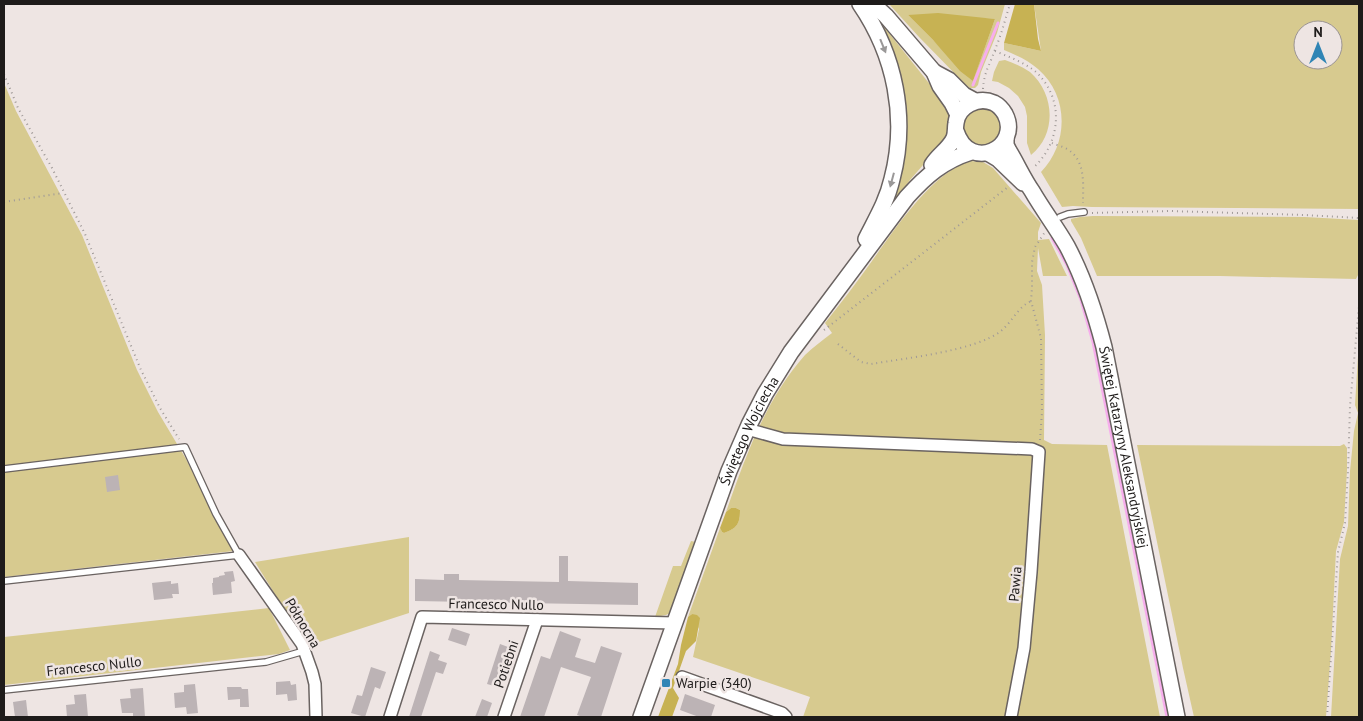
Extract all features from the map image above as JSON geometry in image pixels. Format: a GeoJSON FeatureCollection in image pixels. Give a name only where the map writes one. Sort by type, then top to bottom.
{"type":"FeatureCollection","features":[{"type":"Feature","properties":{"kind":"street"},"geometry":{"type":"LineString","coordinates":[[852,270],[891,184],[897,156],[900,122],[895,81],[889,62],[874,26],[860,4]]}},
{"type":"Feature","properties":{"kind":"street"},"geometry":{"type":"LineString","coordinates":[[873,4],[886,16],[934,72],[940,86],[958,115]]}},
{"type":"Feature","properties":{"kind":"street"},"geometry":{"type":"LineString","coordinates":[[934,72],[949,80],[964,95],[979,97],[1003,110],[1008,119],[1009,129],[1006,139],[999,148],[988,153],[971,152],[959,140],[956,132],[958,115],[965,106],[979,97]]}},
{"type":"Feature","properties":{"kind":"street","name":"Świętego Wojciecha"},"geometry":{"type":"LineString","coordinates":[[641,717],[729,471],[764,394],[786,360],[852,270],[922,181],[934,161],[948,148],[956,132]]}},
{"type":"Feature","properties":{"kind":"street","name":"Świętej Katarzyny Aleksandryjskiej"},"geometry":{"type":"LineString","coordinates":[[1006,139],[1006,145],[1031,190]]}},
{"type":"Feature","properties":{"kind":"street","name":"Świętego Wojciecha"},"geometry":{"type":"LineString","coordinates":[[922,181],[944,163],[957,156],[971,152]]}},
{"type":"Feature","properties":{"kind":"street","name":"Świętej Katarzyny Aleksandryjskiej"},"geometry":{"type":"LineString","coordinates":[[988,153],[998,159],[1031,190],[1056,219],[1096,315],[1104,347],[1177,717]]}},
{"type":"Feature","properties":{"kind":"street"},"geometry":{"type":"LineString","coordinates":[[747,429],[783,439],[1032,449],[1039,452]]}},
{"type":"Feature","properties":{"kind":"street","name":"Pawia"},"geometry":{"type":"LineString","coordinates":[[1011,717],[1024,648],[1039,452]]}},
{"type":"Feature","properties":{"kind":"street","name":"Północna"},"geometry":{"type":"LineString","coordinates":[[239,555],[304,651],[315,684],[316,717]]}},
{"type":"Feature","properties":{"kind":"street","name":"Francesco Nullo"},"geometry":{"type":"LineString","coordinates":[[390,717],[422,617],[674,623]]}},
{"type":"Feature","properties":{"kind":"street","name":"Potiebni"},"geometry":{"type":"LineString","coordinates":[[504,717],[537,620]]}},
{"type":"Feature","properties":{"kind":"street"},"geometry":{"type":"LineString","coordinates":[[682,677],[782,713],[786,717]]}},
{"type":"Feature","properties":{"kind":"lane"},"geometry":{"type":"LineString","coordinates":[[1056,219],[1068,214],[1084,212]]}},
{"type":"Feature","properties":{"kind":"lane"},"geometry":{"type":"LineString","coordinates":[[4,469],[185,447],[216,514],[239,555],[4,581]]}},
{"type":"Feature","properties":{"kind":"lane","name":"Francesco Nullo"},"geometry":{"type":"LineString","coordinates":[[4,690],[266,662],[304,651]]}},
{"type":"Feature","properties":{"kind":"path"},"geometry":{"type":"LineString","coordinates":[[979,97],[985,71],[995,51],[1010,4]]}},
{"type":"Feature","properties":{"kind":"path"},"geometry":{"type":"LineString","coordinates":[[995,51],[1024,64],[1036,73],[1046,84],[1052,97],[1056,114],[1052,143],[1046,154],[1033,168]]}},
{"type":"Feature","properties":{"kind":"path"},"geometry":{"type":"LineString","coordinates":[[4,74],[18,108],[52,168],[85,234],[141,370],[160,408],[185,447]]}},
{"type":"Feature","properties":{"kind":"path"},"geometry":{"type":"LineString","coordinates":[[1052,143],[1066,149],[1078,158],[1082,172],[1084,212],[1097,214],[1169,211],[1359,218]]}},
{"type":"Feature","properties":{"kind":"path"},"geometry":{"type":"LineString","coordinates":[[822,332],[1012,184]]}},
{"type":"Feature","properties":{"kind":"path"},"geometry":{"type":"LineString","coordinates":[[4,202],[63,193]]}},
{"type":"Feature","properties":{"kind":"path"},"geometry":{"type":"LineString","coordinates":[[1039,452],[1042,412],[1041,338],[1031,301],[1032,262],[1035,247],[1056,219]]}},
{"type":"Feature","properties":{"kind":"path"},"geometry":{"type":"LineString","coordinates":[[838,344],[861,362],[871,364],[976,344],[1001,331],[1024,304],[1031,301]]}},
{"type":"Feature","properties":{"kind":"path"},"geometry":{"type":"LineString","coordinates":[[1327,717],[1338,552],[1345,523],[1350,406],[1359,306]]}},
{"type":"Feature","properties":{"kind":"shaded area"},"geometry":{"type":"Polygon","coordinates":[[[889,4],[1005,4],[997,33],[981,72],[978,85],[975,88],[970,88],[964,83],[889,4]],[[908,15],[973,80],[995,19],[908,15]]]}},
{"type":"Feature","properties":{"kind":"shaded area"},"geometry":{"type":"Polygon","coordinates":[[[1015,4],[1034,4],[1041,51],[1004,43],[1015,4]]]}},
{"type":"Feature","properties":{"kind":"shaded area"},"geometry":{"type":"Polygon","coordinates":[[[1034,4],[1359,4],[1359,209],[1062,207],[1041,172],[1057,147],[1061,134],[1060,106],[1048,80],[1034,66],[1004,50],[1004,43],[1041,51],[1034,4]]]}},
{"type":"Feature","properties":{"kind":"shaded area"},"geometry":{"type":"Polygon","coordinates":[[[873,13],[936,92],[949,115],[949,130],[943,142],[910,180],[887,213],[904,148],[873,13]]]}},
{"type":"Feature","properties":{"kind":"shaded area"},"geometry":{"type":"Polygon","coordinates":[[[938,13],[995,19],[973,81],[960,71],[908,15],[938,13]]]}},
{"type":"Feature","properties":{"kind":"shaded area"},"geometry":{"type":"Polygon","coordinates":[[[1005,60],[1030,72],[1044,91],[1048,102],[1049,125],[1039,146],[1031,155],[1027,143],[1025,107],[1018,96],[1009,88],[992,81],[999,61],[1005,60]]]}},
{"type":"Feature","properties":{"kind":"shaded area"},"geometry":{"type":"Polygon","coordinates":[[[4,83],[16,111],[82,235],[137,370],[234,551],[4,577],[4,83]]]}},
{"type":"Feature","properties":{"kind":"shaded area"},"geometry":{"type":"Polygon","coordinates":[[[983,103],[1003,115],[998,145],[968,147],[960,119],[983,103]]]}},
{"type":"Feature","properties":{"kind":"shaded area"},"geometry":{"type":"Polygon","coordinates":[[[971,161],[983,162],[993,168],[1041,223],[1038,240],[1049,239],[1067,276],[1043,276],[1038,248],[1037,271],[1042,285],[1045,335],[1044,440],[1052,444],[1107,445],[1160,717],[803,717],[810,697],[693,657],[699,629],[692,614],[688,617],[720,528],[724,533],[735,527],[738,522],[740,510],[731,508],[726,512],[749,450],[768,410],[791,372],[805,355],[832,333],[825,323],[903,218],[943,176],[971,161]]]}},
{"type":"Feature","properties":{"kind":"shaded area"},"geometry":{"type":"Polygon","coordinates":[[[1093,216],[1305,217],[1359,220],[1359,273],[1356,279],[1097,276],[1081,238],[1071,221],[1071,219],[1093,216]]]}},
{"type":"Feature","properties":{"kind":"shaded area"},"geometry":{"type":"Polygon","coordinates":[[[1359,339],[1359,717],[1331,717],[1340,559],[1348,526],[1350,471],[1354,431],[1358,413],[1355,405],[1359,339]]]}},
{"type":"Feature","properties":{"kind":"shaded area"},"geometry":{"type":"Polygon","coordinates":[[[1344,444],[1347,448],[1347,470],[1344,522],[1336,551],[1326,717],[1194,717],[1137,445],[1340,446],[1344,444]]]}},
{"type":"Feature","properties":{"kind":"shaded area"},"geometry":{"type":"Polygon","coordinates":[[[731,508],[740,510],[739,519],[735,527],[724,533],[720,528],[726,512],[731,508]]]}},
{"type":"Feature","properties":{"kind":"shaded area"},"geometry":{"type":"Polygon","coordinates":[[[409,537],[409,613],[307,646],[255,562],[409,537]]]}},
{"type":"Feature","properties":{"kind":"shaded area"},"geometry":{"type":"Polygon","coordinates":[[[691,541],[696,542],[672,612],[655,617],[673,566],[681,566],[691,541]]]}},
{"type":"Feature","properties":{"kind":"shaded area"},"geometry":{"type":"Polygon","coordinates":[[[269,608],[290,650],[279,654],[4,685],[4,637],[269,608]]]}},
{"type":"Feature","properties":{"kind":"shaded area"},"geometry":{"type":"Polygon","coordinates":[[[692,614],[700,618],[696,641],[686,651],[673,688],[679,698],[672,717],[658,717],[678,664],[688,617],[692,614]]]}},
{"type":"Feature","properties":{"kind":"building"},"geometry":{"type":"Polygon","coordinates":[[[118,475],[120,490],[107,492],[105,477],[118,475]]]}},
{"type":"Feature","properties":{"kind":"building"},"geometry":{"type":"Polygon","coordinates":[[[559,556],[568,556],[568,581],[638,583],[638,605],[415,601],[415,579],[444,580],[444,574],[459,574],[459,580],[559,582],[559,556]]]}},
{"type":"Feature","properties":{"kind":"building"},"geometry":{"type":"Polygon","coordinates":[[[233,571],[235,581],[231,582],[232,593],[213,595],[213,578],[225,575],[224,572],[233,571]]]}},
{"type":"Feature","properties":{"kind":"building"},"geometry":{"type":"Polygon","coordinates":[[[171,581],[171,584],[178,583],[179,594],[172,594],[173,598],[154,600],[152,583],[171,581]]]}},
{"type":"Feature","properties":{"kind":"building"},"geometry":{"type":"Polygon","coordinates":[[[452,628],[470,634],[466,646],[448,640],[452,628]]]}},
{"type":"Feature","properties":{"kind":"building"},"geometry":{"type":"Polygon","coordinates":[[[560,631],[581,639],[575,657],[595,663],[601,646],[622,653],[601,717],[577,715],[591,677],[561,667],[544,717],[520,717],[541,656],[550,659],[560,631]]]}},
{"type":"Feature","properties":{"kind":"building"},"geometry":{"type":"Polygon","coordinates":[[[500,644],[511,648],[498,687],[487,684],[500,644]]]}},
{"type":"Feature","properties":{"kind":"building"},"geometry":{"type":"Polygon","coordinates":[[[430,651],[440,655],[438,660],[447,663],[443,674],[436,672],[421,717],[409,717],[430,651]]]}},
{"type":"Feature","properties":{"kind":"building"},"geometry":{"type":"Polygon","coordinates":[[[371,667],[386,672],[380,689],[375,687],[365,717],[351,713],[357,695],[362,696],[371,667]]]}},
{"type":"Feature","properties":{"kind":"building"},"geometry":{"type":"Polygon","coordinates":[[[290,681],[291,685],[296,684],[297,700],[288,701],[287,694],[276,695],[276,682],[290,681]]]}},
{"type":"Feature","properties":{"kind":"building"},"geometry":{"type":"Polygon","coordinates":[[[195,684],[198,713],[187,714],[186,707],[175,708],[174,693],[184,692],[184,685],[195,684]]]}},
{"type":"Feature","properties":{"kind":"building"},"geometry":{"type":"Polygon","coordinates":[[[227,687],[248,689],[249,707],[240,707],[240,699],[228,700],[227,687]]]}},
{"type":"Feature","properties":{"kind":"building"},"geometry":{"type":"Polygon","coordinates":[[[143,688],[145,717],[133,717],[133,713],[122,713],[120,699],[131,698],[130,689],[143,688]]]}},
{"type":"Feature","properties":{"kind":"building"},"geometry":{"type":"Polygon","coordinates":[[[86,694],[88,717],[67,717],[66,705],[75,704],[74,695],[86,694]]]}},
{"type":"Feature","properties":{"kind":"building"},"geometry":{"type":"Polygon","coordinates":[[[685,694],[715,705],[711,717],[699,717],[680,710],[685,694]]]}},
{"type":"Feature","properties":{"kind":"building"},"geometry":{"type":"Polygon","coordinates":[[[482,699],[492,703],[487,717],[475,717],[482,699]]]}},
{"type":"Feature","properties":{"kind":"building"},"geometry":{"type":"Polygon","coordinates":[[[26,700],[28,717],[15,717],[13,702],[26,700]]]}},
{"type":"Feature","properties":{"kind":"waterway"},"geometry":{"type":"LineString","coordinates":[[973,85],[998,23]]}},
{"type":"Feature","properties":{"kind":"waterway"},"geometry":{"type":"LineString","coordinates":[[1052,238],[1067,265],[1081,300],[1093,342],[1167,717]]}},
{"type":"Feature","properties":{"kind":"place","name":"Warpie (340)"},"geometry":{"type":"Point","coordinates":[666,683]}}]}
